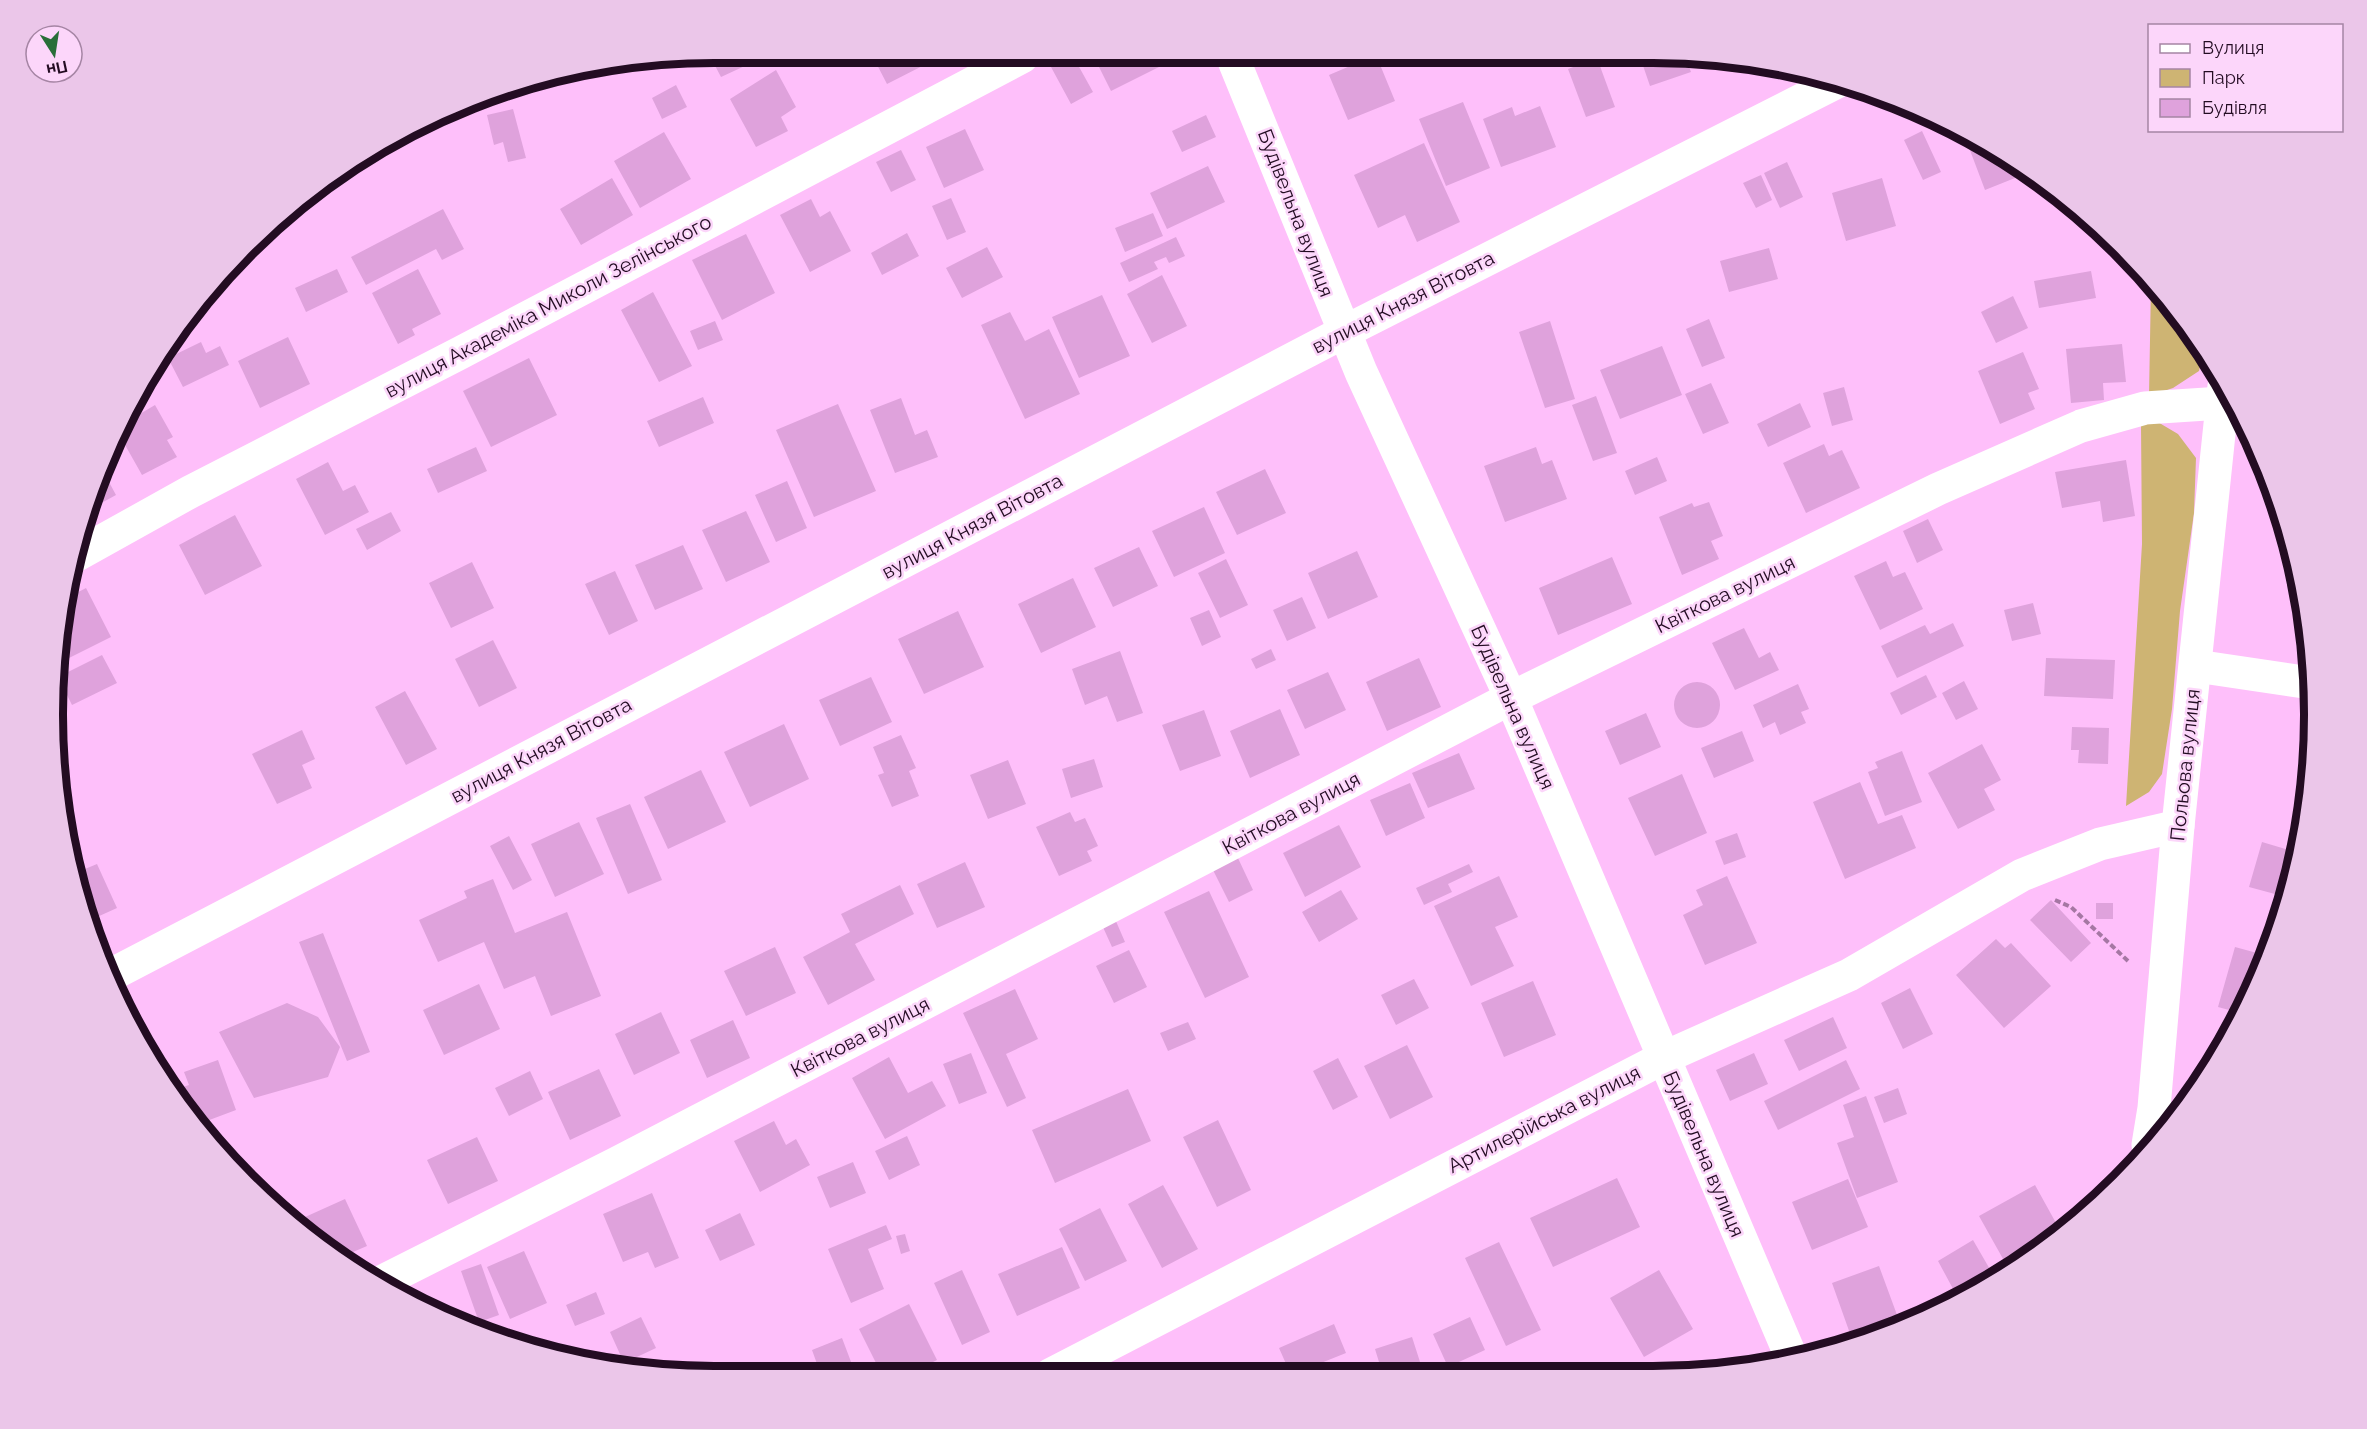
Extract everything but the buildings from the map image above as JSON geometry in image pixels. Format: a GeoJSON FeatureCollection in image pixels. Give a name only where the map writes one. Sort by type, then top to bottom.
{"type":"FeatureCollection","features":[{"type":"Feature","properties":{"kind":"street","name":"вулиця Академіка Миколи Зелінського"},"geometry":{"type":"LineString","coordinates":[[84,551],[190,492],[1011,63]]}},
{"type":"Feature","properties":{"kind":"street","name":"Будівельна вулиця"},"geometry":{"type":"LineString","coordinates":[[1235,63],[1344,332],[1511,698],[1789,1351]]}},
{"type":"Feature","properties":{"kind":"street","name":"вулиця Князя Вітовта"},"geometry":{"type":"LineString","coordinates":[[117,973],[1344,332],[1827,87]]}},
{"type":"Feature","properties":{"kind":"street","name":"Квіткова вулиця"},"geometry":{"type":"LineString","coordinates":[[388,1278],[617,1163],[1511,698],[1938,489],[2081,426],[2145,408],[2220,395]]}},
{"type":"Feature","properties":{"kind":"street","name":"Польова вулиця"},"geometry":{"type":"LineString","coordinates":[[2162,1114],[2163,1001],[2178,826],[2223,399]]}},
{"type":"Feature","properties":{"kind":"street"},"geometry":{"type":"LineString","coordinates":[[2196,666],[2303,682]]}},
{"type":"Feature","properties":{"kind":"street","name":"Артилерійська вулиця"},"geometry":{"type":"LineString","coordinates":[[1067,1366],[1663,1058],[1849,975],[2013,880],[2100,844],[2178,826]]}},
{"type":"Feature","properties":{"kind":"path"},"geometry":{"type":"LineString","coordinates":[[2013,880],[2071,907],[2133,966],[2163,1001]]}},
{"type":"Feature","properties":{"kind":"green space"},"geometry":{"type":"Polygon","coordinates":[[[2151,296],[2201,363],[2199,371],[2173,388],[2149,396],[2151,296]]]}},
{"type":"Feature","properties":{"kind":"green space"},"geometry":{"type":"Polygon","coordinates":[[[2156,421],[2178,434],[2196,458],[2194,513],[2180,611],[2172,709],[2162,774],[2149,792],[2126,806],[2142,544],[2141,425],[2156,421]]]}}]}
